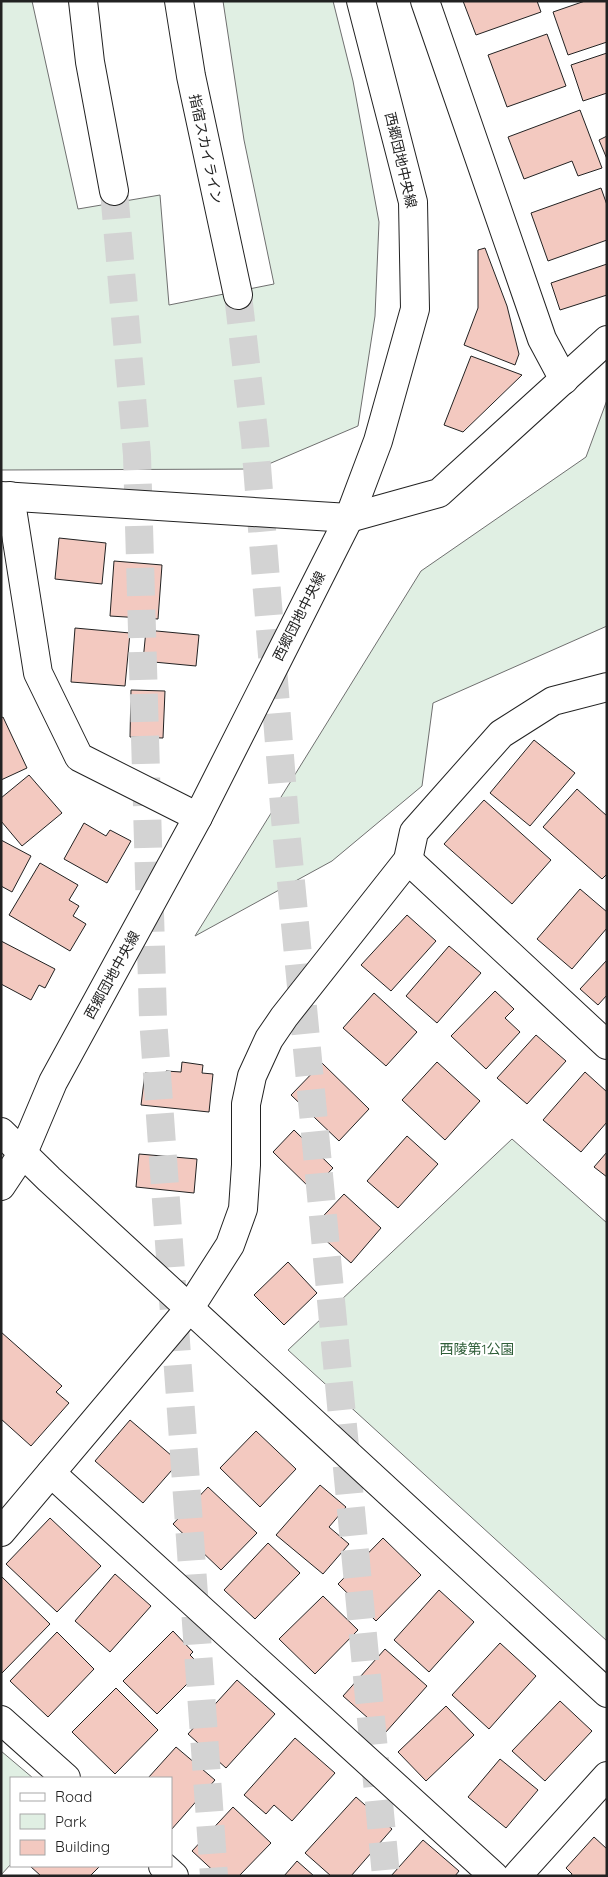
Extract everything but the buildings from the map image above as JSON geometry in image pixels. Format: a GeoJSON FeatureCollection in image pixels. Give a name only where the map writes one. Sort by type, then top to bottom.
{"type":"FeatureCollection","features":[{"type":"Feature","properties":{"kind":"main road"},"geometry":{"type":"LineString","coordinates":[[73,1],[90,62]]}},
{"type":"Feature","properties":{"kind":"main road"},"geometry":{"type":"LineString","coordinates":[[84,1],[90,62],[114,191]]}},
{"type":"Feature","properties":{"kind":"main road","name":"指宿スカイライン"},"geometry":{"type":"LineString","coordinates":[[179,1],[191,76],[238,295]]}},
{"type":"Feature","properties":{"kind":"main road","name":"西郷団地中央線"},"geometry":{"type":"LineString","coordinates":[[1,1186],[23,1154],[53,1082],[198,817],[349,518],[378,441],[415,309],[413,202],[361,1]]}},
{"type":"Feature","properties":{"kind":"main road"},"geometry":{"type":"LineString","coordinates":[[425,1],[542,339],[564,380]]}},
{"type":"Feature","properties":{"kind":"main road"},"geometry":{"type":"LineString","coordinates":[[198,817],[79,757],[38,673],[6,496],[349,518],[438,494],[607,340]]}},
{"type":"Feature","properties":{"kind":"main road"},"geometry":{"type":"LineString","coordinates":[[1,1532],[189,1309],[230,1245],[243,1209],[246,1165],[246,1104],[252,1076],[269,1039],[408,860],[414,832],[501,734],[553,701],[607,687]]}},
{"type":"Feature","properties":{"kind":"main road"},"geometry":{"type":"LineString","coordinates":[[408,860],[607,1045]]}},
{"type":"Feature","properties":{"kind":"main road"},"geometry":{"type":"LineString","coordinates":[[1,1132],[189,1309],[607,1693]]}},
{"type":"Feature","properties":{"kind":"main road"},"geometry":{"type":"LineString","coordinates":[[51,1473],[494,1876]]}},
{"type":"Feature","properties":{"kind":"main road"},"geometry":{"type":"LineString","coordinates":[[1,1720],[65,1777]]}},
{"type":"Feature","properties":{"kind":"main road"},"geometry":{"type":"LineString","coordinates":[[517,1876],[607,1776]]}},
{"type":"Feature","properties":{"kind":"main road"},"geometry":{"type":"LineString","coordinates":[[164,1867],[174,1876]]}},
{"type":"Feature","properties":{"kind":"green space"},"geometry":{"type":"Polygon","coordinates":[[[1,1],[32,1],[78,209],[160,195],[169,305],[274,284],[244,140],[223,1],[333,1],[353,81],[379,222],[375,316],[358,426],[257,469],[1,470],[1,1]]]}},
{"type":"Feature","properties":{"kind":"green space"},"geometry":{"type":"Polygon","coordinates":[[[607,400],[607,626],[433,703],[422,786],[332,861],[195,936],[421,571],[586,457],[607,400]]]}},
{"type":"Feature","properties":{"kind":"green space","name":"西陵第1公園"},"geometry":{"type":"Polygon","coordinates":[[[512,1139],[607,1223],[607,1641],[288,1350],[512,1139]]]}},
{"type":"Feature","properties":{"kind":"green space"},"geometry":{"type":"Polygon","coordinates":[[[1,1751],[32,1777],[10,1777],[10,1865],[1,1875],[1,1751]]]}},
{"type":"Feature","properties":{"kind":"tunnel"},"geometry":{"type":"LineString","coordinates":[[114,191],[137,455],[153,1018],[214,1876]]}},
{"type":"Feature","properties":{"kind":"tunnel"},"geometry":{"type":"LineString","coordinates":[[238,295],[255,441],[285,819],[386,1876]]}}]}
